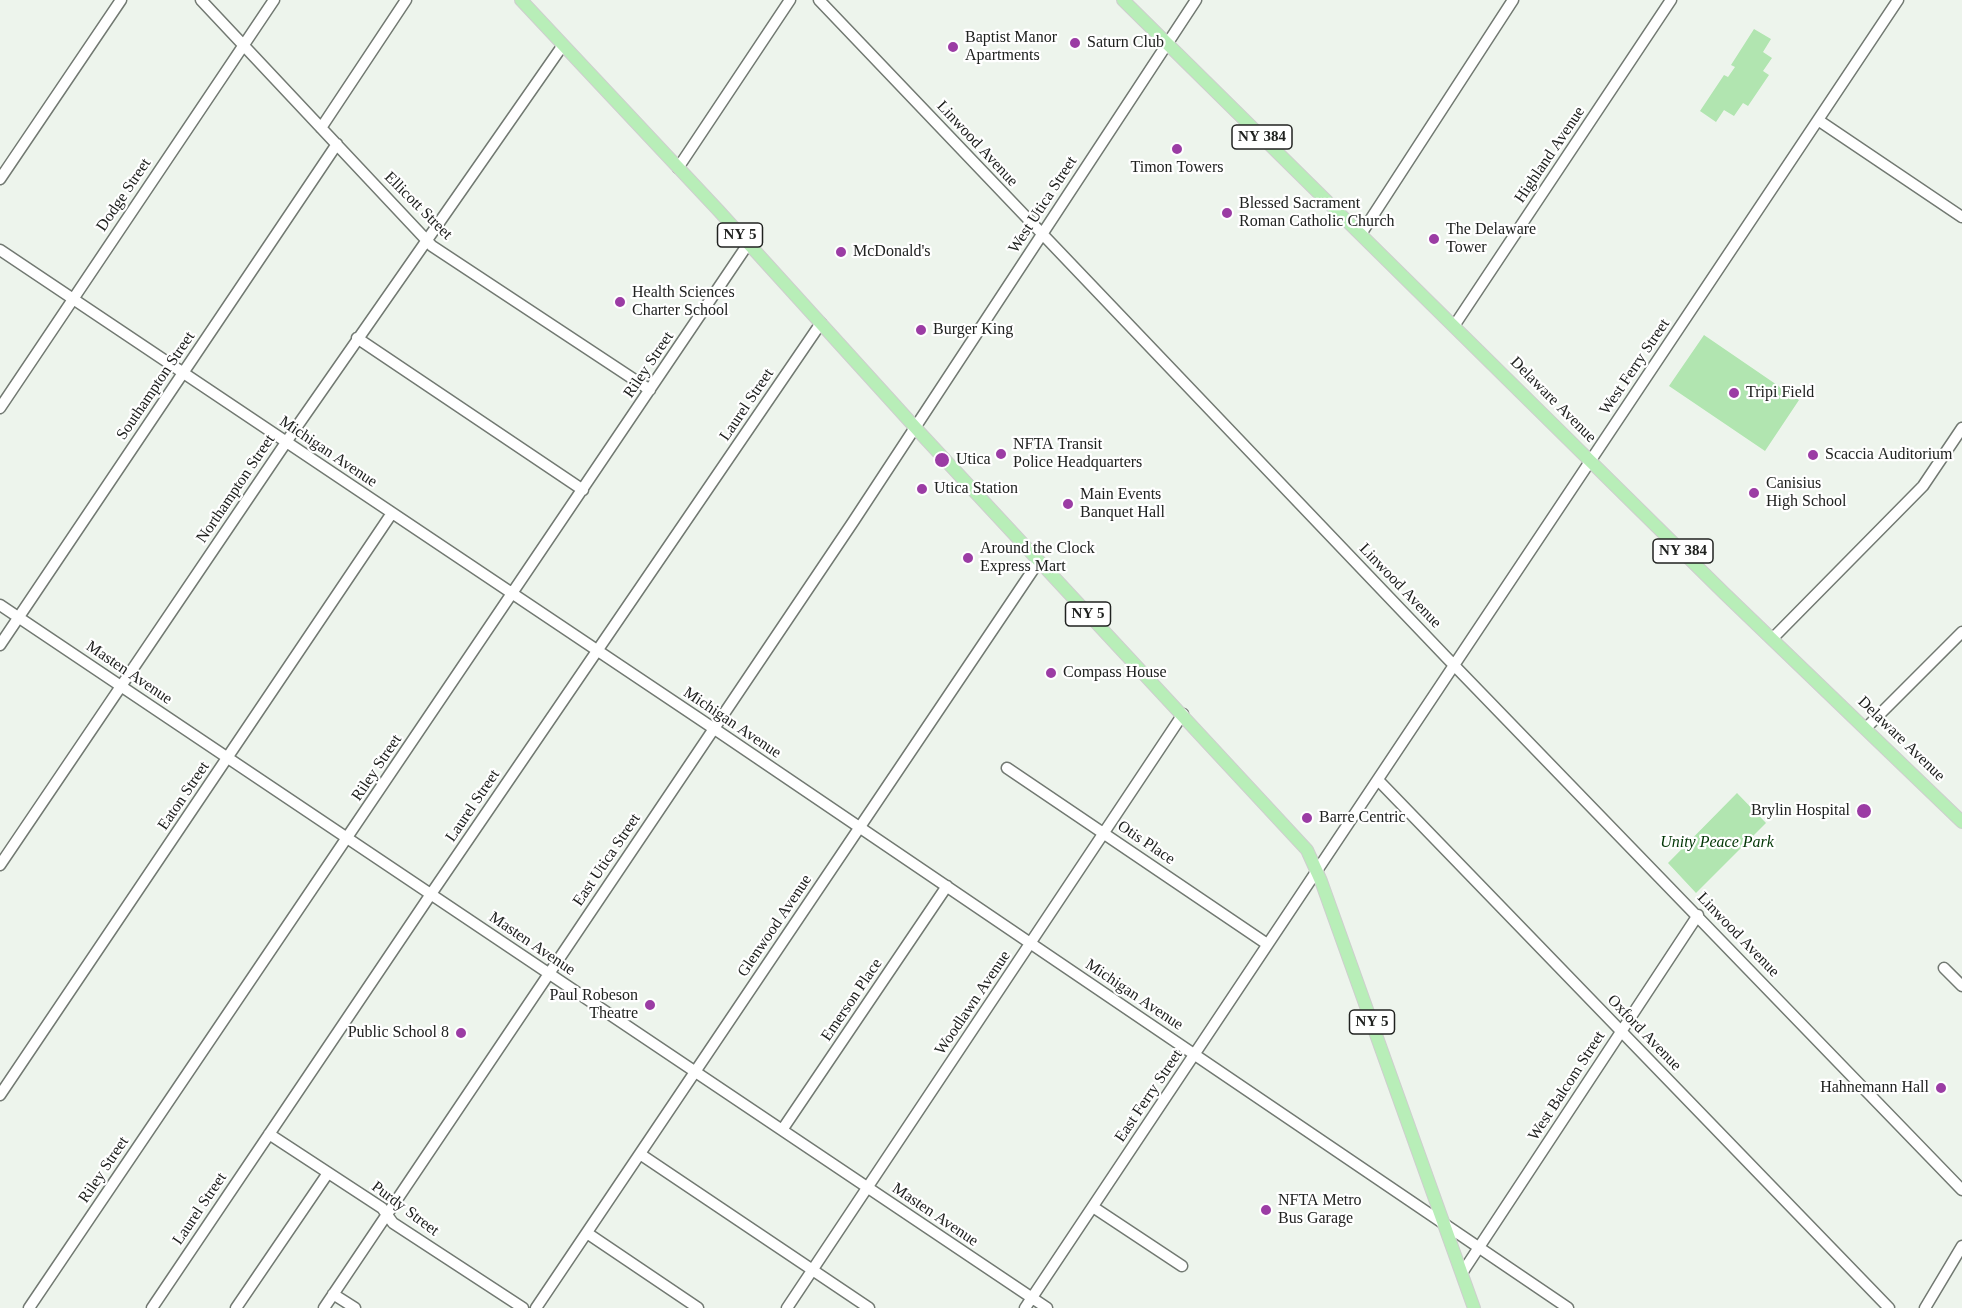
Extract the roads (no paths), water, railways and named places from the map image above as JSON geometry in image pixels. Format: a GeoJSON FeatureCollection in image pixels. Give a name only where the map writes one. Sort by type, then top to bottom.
{"type":"FeatureCollection","features":[{"type":"Feature","properties":{"kind":"main road","name":"NY 5"},"geometry":{"type":"LineString","coordinates":[[521,0],[1307,850],[1317,870],[1474,1308]]}},
{"type":"Feature","properties":{"kind":"main road","name":"Delaware Avenue"},"geometry":{"type":"LineString","coordinates":[[1123,0],[1772,639],[1962,822]]}},
{"type":"Feature","properties":{"kind":"street"},"geometry":{"type":"LineString","coordinates":[[0,179],[121,0]]}},
{"type":"Feature","properties":{"kind":"street","name":"Ellicott Street"},"geometry":{"type":"LineString","coordinates":[[201,0],[426,239],[442,253],[650,390]]}},
{"type":"Feature","properties":{"kind":"street","name":"Dodge Street"},"geometry":{"type":"LineString","coordinates":[[0,408],[274,0]]}},
{"type":"Feature","properties":{"kind":"street"},"geometry":{"type":"LineString","coordinates":[[321,128],[406,0]]}},
{"type":"Feature","properties":{"kind":"street"},"geometry":{"type":"LineString","coordinates":[[678,168],[790,0]]}},
{"type":"Feature","properties":{"kind":"street","name":"Linwood Avenue"},"geometry":{"type":"LineString","coordinates":[[819,0],[1041,235],[1962,1190]]}},
{"type":"Feature","properties":{"kind":"street","name":"West Utica Street"},"geometry":{"type":"LineString","coordinates":[[915,428],[1197,0]]}},
{"type":"Feature","properties":{"kind":"street"},"geometry":{"type":"LineString","coordinates":[[1361,234],[1513,0]]}},
{"type":"Feature","properties":{"kind":"street","name":"Highland Avenue"},"geometry":{"type":"LineString","coordinates":[[1454,326],[1671,0]]}},
{"type":"Feature","properties":{"kind":"street","name":"West Ferry Street"},"geometry":{"type":"LineString","coordinates":[[1317,870],[1898,0]]}},
{"type":"Feature","properties":{"kind":"street","name":"Northampton Street"},"geometry":{"type":"LineString","coordinates":[[0,865],[357,338],[563,45]]}},
{"type":"Feature","properties":{"kind":"street"},"geometry":{"type":"LineString","coordinates":[[1818,120],[1962,217]]}},
{"type":"Feature","properties":{"kind":"street","name":"Southampton Street"},"geometry":{"type":"LineString","coordinates":[[0,645],[337,144]]}},
{"type":"Feature","properties":{"kind":"street","name":"Riley Street"},"geometry":{"type":"LineString","coordinates":[[29,1308],[748,244]]}},
{"type":"Feature","properties":{"kind":"street","name":"Michigan Avenue"},"geometry":{"type":"LineString","coordinates":[[0,250],[860,827],[1568,1308]]}},
{"type":"Feature","properties":{"kind":"street","name":"Laurel Street"},"geometry":{"type":"LineString","coordinates":[[152,1308],[430,894],[820,323]]}},
{"type":"Feature","properties":{"kind":"street"},"geometry":{"type":"LineString","coordinates":[[357,338],[583,490]]}},
{"type":"Feature","properties":{"kind":"street","name":"East Utica Street"},"geometry":{"type":"LineString","coordinates":[[324,1308],[915,428]]}},
{"type":"Feature","properties":{"kind":"street"},"geometry":{"type":"LineString","coordinates":[[1772,639],[1923,486],[1962,428]]}},
{"type":"Feature","properties":{"kind":"street","name":"Eaton Street"},"geometry":{"type":"LineString","coordinates":[[0,1095],[392,513]]}},
{"type":"Feature","properties":{"kind":"street","name":"Glenwood Avenue"},"geometry":{"type":"LineString","coordinates":[[536,1308],[1039,561]]}},
{"type":"Feature","properties":{"kind":"street","name":"Masten Avenue"},"geometry":{"type":"LineString","coordinates":[[0,605],[1047,1308]]}},
{"type":"Feature","properties":{"kind":"street"},"geometry":{"type":"LineString","coordinates":[[1866,728],[1962,632]]}},
{"type":"Feature","properties":{"kind":"street","name":"Woodlawn Avenue"},"geometry":{"type":"LineString","coordinates":[[787,1308],[1183,714]]}},
{"type":"Feature","properties":{"kind":"street","name":"Otis Place"},"geometry":{"type":"LineString","coordinates":[[1007,768],[1268,944]]}},
{"type":"Feature","properties":{"kind":"street","name":"Oxford Avenue"},"geometry":{"type":"LineString","coordinates":[[1378,780],[1889,1308]]}},
{"type":"Feature","properties":{"kind":"street","name":"East Ferry Street"},"geometry":{"type":"LineString","coordinates":[[1025,1308],[1317,870]]}},
{"type":"Feature","properties":{"kind":"street","name":"Emerson Place"},"geometry":{"type":"LineString","coordinates":[[782,1130],[946,886]]}},
{"type":"Feature","properties":{"kind":"street","name":"West Balcom Street"},"geometry":{"type":"LineString","coordinates":[[1462,1273],[1698,915]]}},
{"type":"Feature","properties":{"kind":"street"},"geometry":{"type":"LineString","coordinates":[[1944,968],[1962,986]]}},
{"type":"Feature","properties":{"kind":"street","name":"Purdy Street"},"geometry":{"type":"LineString","coordinates":[[269,1134],[382,1208],[393,1223],[523,1308]]}},
{"type":"Feature","properties":{"kind":"street"},"geometry":{"type":"LineString","coordinates":[[640,1154],[869,1308]]}},
{"type":"Feature","properties":{"kind":"street"},"geometry":{"type":"LineString","coordinates":[[236,1308],[328,1173]]}},
{"type":"Feature","properties":{"kind":"street"},"geometry":{"type":"LineString","coordinates":[[1093,1207],[1182,1266]]}},
{"type":"Feature","properties":{"kind":"street"},"geometry":{"type":"LineString","coordinates":[[586,1233],[698,1308]]}},
{"type":"Feature","properties":{"kind":"street"},"geometry":{"type":"LineString","coordinates":[[1925,1308],[1962,1246]]}},
{"type":"Feature","properties":{"kind":"street"},"geometry":{"type":"LineString","coordinates":[[333,1293],[356,1308]]}},
{"type":"Feature","properties":{"kind":"place","name":"Saturn Club"},"geometry":{"type":"Point","coordinates":[1075,43]}},
{"type":"Feature","properties":{"kind":"place","name":"Baptist Manor Apartments"},"geometry":{"type":"Point","coordinates":[953,47]}},
{"type":"Feature","properties":{"kind":"place","name":"Timon Towers"},"geometry":{"type":"Point","coordinates":[1177,149]}},
{"type":"Feature","properties":{"kind":"place","name":"Blessed Sacrament Roman Catholic Church"},"geometry":{"type":"Point","coordinates":[1227,213]}},
{"type":"Feature","properties":{"kind":"place","name":"The Delaware Tower"},"geometry":{"type":"Point","coordinates":[1434,239]}},
{"type":"Feature","properties":{"kind":"place","name":"McDonald's"},"geometry":{"type":"Point","coordinates":[841,252]}},
{"type":"Feature","properties":{"kind":"place","name":"Health Sciences Charter School"},"geometry":{"type":"Point","coordinates":[620,302]}},
{"type":"Feature","properties":{"kind":"place","name":"Burger King"},"geometry":{"type":"Point","coordinates":[921,330]}},
{"type":"Feature","properties":{"kind":"place","name":"Tripi Field"},"geometry":{"type":"Point","coordinates":[1734,393]}},
{"type":"Feature","properties":{"kind":"place","name":"NFTA Transit Police Headquarters"},"geometry":{"type":"Point","coordinates":[1001,454]}},
{"type":"Feature","properties":{"kind":"place","name":"Scaccia Auditorium"},"geometry":{"type":"Point","coordinates":[1813,455]}},
{"type":"Feature","properties":{"kind":"place","name":"Utica"},"geometry":{"type":"Point","coordinates":[942,460]}},
{"type":"Feature","properties":{"kind":"place","name":"Utica Station"},"geometry":{"type":"Point","coordinates":[922,489]}},
{"type":"Feature","properties":{"kind":"place","name":"Canisius High School"},"geometry":{"type":"Point","coordinates":[1754,493]}},
{"type":"Feature","properties":{"kind":"place","name":"Main Events Banquet Hall"},"geometry":{"type":"Point","coordinates":[1068,504]}},
{"type":"Feature","properties":{"kind":"place","name":"Around the Clock Express Mart"},"geometry":{"type":"Point","coordinates":[968,558]}},
{"type":"Feature","properties":{"kind":"place","name":"Compass House"},"geometry":{"type":"Point","coordinates":[1051,673]}},
{"type":"Feature","properties":{"kind":"place","name":"Brylin Hospital"},"geometry":{"type":"Point","coordinates":[1864,811]}},
{"type":"Feature","properties":{"kind":"place","name":"Barre Centric"},"geometry":{"type":"Point","coordinates":[1307,818]}},
{"type":"Feature","properties":{"kind":"place","name":"Paul Robeson Theatre"},"geometry":{"type":"Point","coordinates":[650,1005]}},
{"type":"Feature","properties":{"kind":"place","name":"Public School 8"},"geometry":{"type":"Point","coordinates":[461,1033]}},
{"type":"Feature","properties":{"kind":"place","name":"Hahnemann Hall"},"geometry":{"type":"Point","coordinates":[1941,1088]}},
{"type":"Feature","properties":{"kind":"place","name":"NFTA Metro Bus Garage"},"geometry":{"type":"Point","coordinates":[1266,1210]}},
{"type":"Feature","properties":{"kind":"park label","name":"Unity Peace Park"},"geometry":{"type":"Point","coordinates":[1717,843]}}]}
